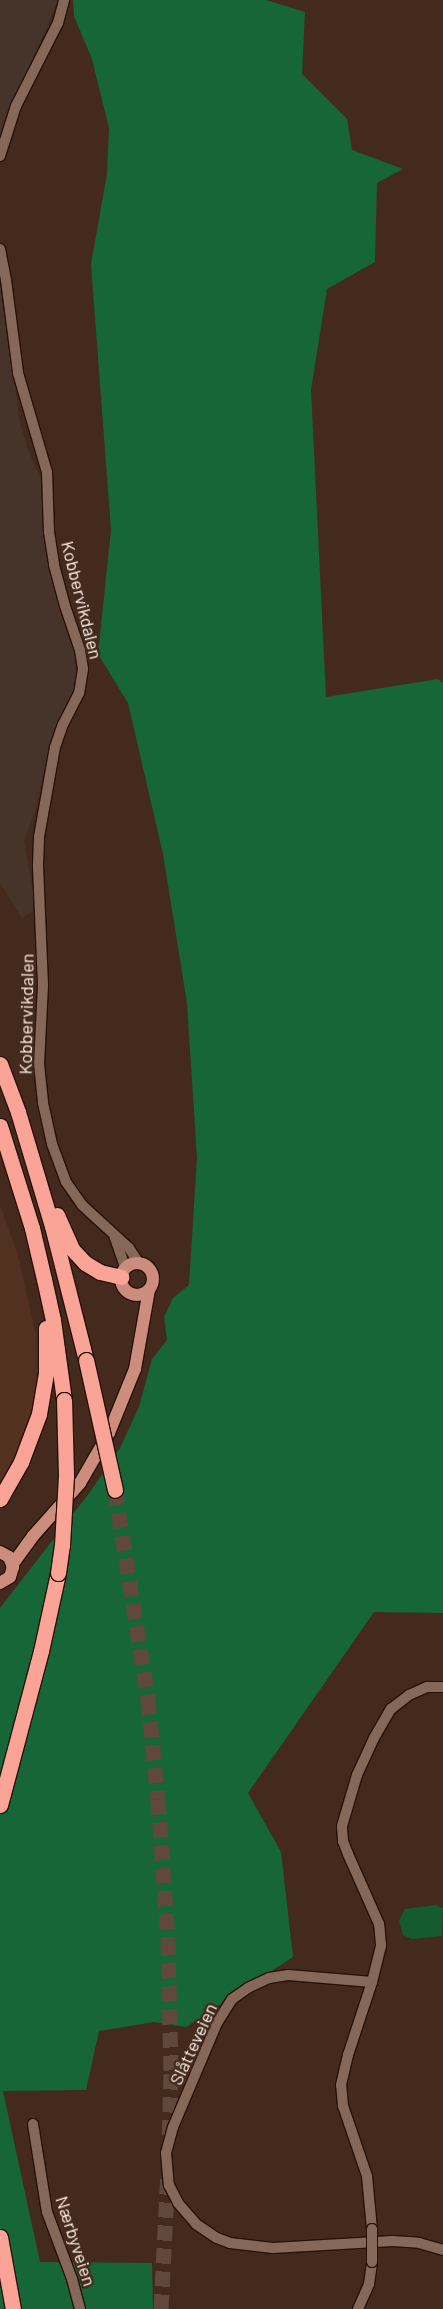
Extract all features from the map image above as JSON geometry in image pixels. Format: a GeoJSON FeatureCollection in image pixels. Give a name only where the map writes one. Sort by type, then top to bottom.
{"type":"FeatureCollection","features":[{"type":"Feature","properties":{"kind":"highway"},"geometry":{"type":"LineString","coordinates":[[0,1064],[18,1112],[43,1168],[56,1213],[72,1248],[92,1269],[123,1272]]}},
{"type":"Feature","properties":{"kind":"highway"},"geometry":{"type":"LineString","coordinates":[[18,1112],[52,1226],[86,1360],[114,1490]]}},
{"type":"Feature","properties":{"kind":"highway"},"geometry":{"type":"LineString","coordinates":[[0,1126],[32,1228],[53,1320],[64,1400],[66,1475],[62,1545],[58,1573],[0,1805]]}},
{"type":"Feature","properties":{"kind":"highway"},"geometry":{"type":"LineString","coordinates":[[0,1499],[31,1439],[44,1387],[46,1329],[32,1228]]}},
{"type":"Feature","properties":{"kind":"highway"},"geometry":{"type":"LineString","coordinates":[[0,2238],[12,2309]]}},
{"type":"Feature","properties":{"kind":"main road"},"geometry":{"type":"LineString","coordinates":[[0,1583],[10,1577],[12,1565],[33,1536],[80,1483],[109,1433],[135,1369],[149,1290],[153,1282],[153,1273],[147,1266],[138,1262],[123,1272],[123,1288],[133,1294],[141,1295],[149,1290]]}},
{"type":"Feature","properties":{"kind":"main road"},"geometry":{"type":"LineString","coordinates":[[133,1294],[143,1320]]}},
{"type":"Feature","properties":{"kind":"main road"},"geometry":{"type":"LineString","coordinates":[[12,1565],[3,1553],[33,1536]]}},
{"type":"Feature","properties":{"kind":"street"},"geometry":{"type":"LineString","coordinates":[[0,156],[16,106],[58,23],[64,0]]}},
{"type":"Feature","properties":{"kind":"street","name":"Kobbervikdalen"},"geometry":{"type":"LineString","coordinates":[[0,249],[18,372],[47,472],[48,532],[54,565],[80,650],[83,669],[79,693],[63,724],[55,747],[39,837],[38,866],[43,972],[41,1082],[47,1125],[56,1160],[66,1182],[82,1205],[129,1248],[138,1262]]}},
{"type":"Feature","properties":{"kind":"street","name":"Kobbervikdalen"},"geometry":{"type":"LineString","coordinates":[[113,1234],[123,1272]]}},
{"type":"Feature","properties":{"kind":"street"},"geometry":{"type":"LineString","coordinates":[[358,2309],[369,2284],[372,2262],[372,2229],[367,2176],[343,2106],[341,2086],[381,1945],[379,1924],[343,1840],[344,1816],[364,1759],[391,1709],[409,1694],[427,1687],[443,1687]]}},
{"type":"Feature","properties":{"kind":"street","name":"Slåtteveien"},"geometry":{"type":"LineString","coordinates":[[372,1982],[288,1975],[269,1978],[248,1988],[232,2000],[217,2023],[173,2127],[166,2153],[169,2185],[186,2213],[206,2232],[217,2238],[242,2246],[307,2248],[394,2241],[419,2243],[443,2250]]}},
{"type":"Feature","properties":{"kind":"street","name":"Nærbyveien"},"geometry":{"type":"LineString","coordinates":[[33,2124],[46,2212],[72,2279],[80,2309]]}},
{"type":"Feature","properties":{"kind":"shaded area"},"geometry":{"type":"Polygon","coordinates":[[[0,0],[58,0],[0,137],[0,0]]]}},
{"type":"Feature","properties":{"kind":"shaded area"},"geometry":{"type":"Polygon","coordinates":[[[0,280],[7,314],[19,419],[28,450],[41,478],[44,525],[74,643],[76,673],[76,691],[52,738],[35,810],[24,841],[36,909],[22,918],[0,883],[0,280]]]}},
{"type":"Feature","properties":{"kind":"shaded area"},"geometry":{"type":"Polygon","coordinates":[[[0,1205],[17,1252],[36,1335],[37,1383],[27,1430],[0,1486],[0,1205]]]}},
{"type":"Feature","properties":{"kind":"green space"},"geometry":{"type":"Polygon","coordinates":[[[73,0],[266,0],[305,12],[302,74],[347,119],[352,150],[403,169],[377,183],[375,262],[327,289],[311,390],[326,697],[438,679],[443,683],[443,1613],[374,1612],[248,1793],[281,1852],[293,1957],[186,2027],[154,2022],[99,2031],[86,2090],[3,2091],[40,2262],[152,2263],[153,2309],[0,2309],[0,1608],[90,1492],[120,1448],[139,1407],[152,1359],[167,1340],[164,1317],[173,1298],[189,1285],[197,1158],[187,1003],[163,854],[128,703],[98,654],[111,530],[91,264],[107,174],[109,128],[92,59],[74,16],[73,0]]]}},
{"type":"Feature","properties":{"kind":"green space"},"geometry":{"type":"Polygon","coordinates":[[[435,1905],[443,1908],[442,1936],[412,1939],[403,1935],[399,1921],[405,1909],[435,1905]]]}},
{"type":"Feature","properties":{"kind":"tunnel"},"geometry":{"type":"LineString","coordinates":[[115,1490],[148,1699],[158,1799],[168,1940],[171,2074],[169,2143]]}},
{"type":"Feature","properties":{"kind":"tunnel"},"geometry":{"type":"LineString","coordinates":[[161,2309],[168,2173]]}}]}
